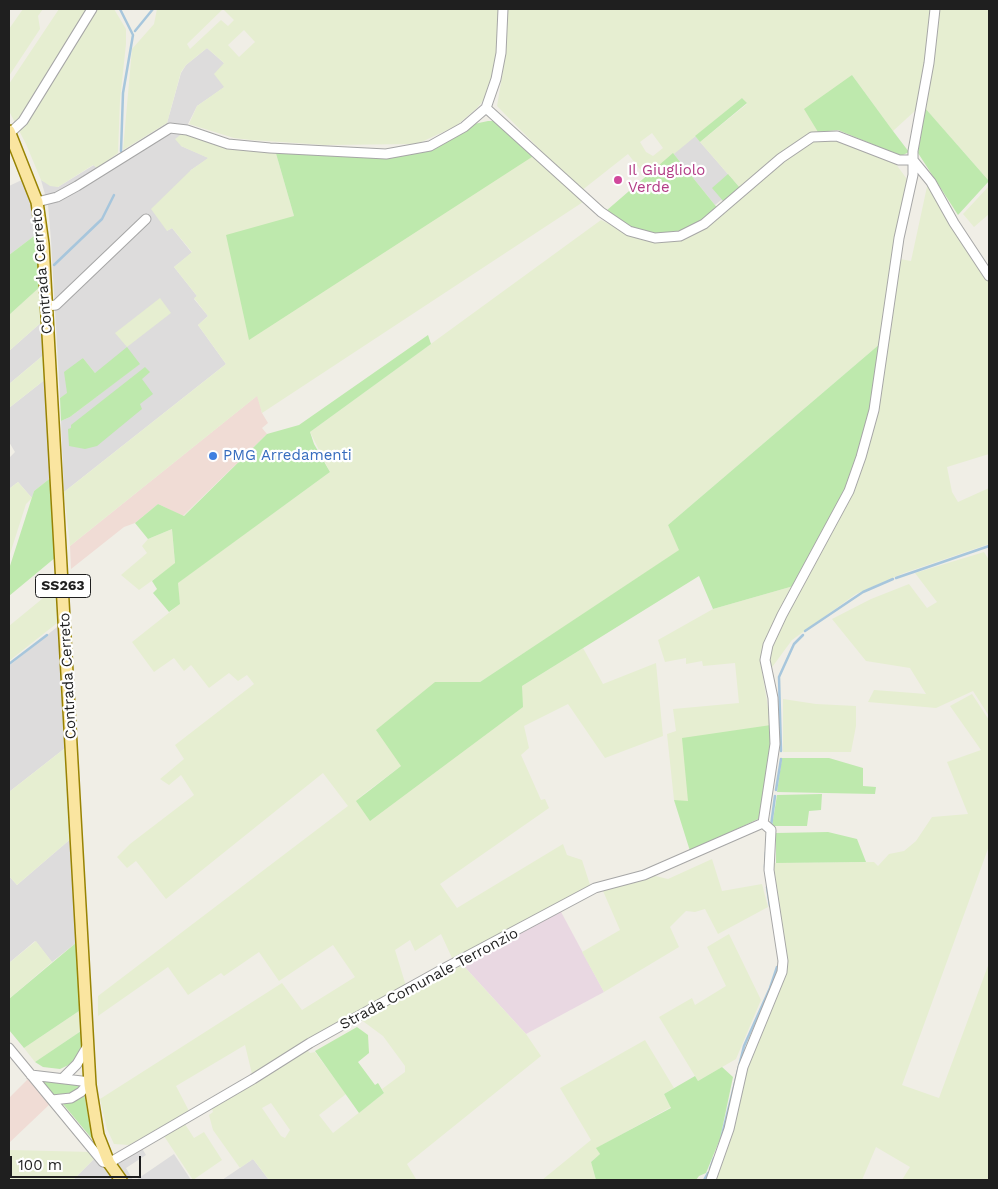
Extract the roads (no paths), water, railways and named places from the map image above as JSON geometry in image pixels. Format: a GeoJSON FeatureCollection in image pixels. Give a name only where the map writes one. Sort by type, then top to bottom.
{"type":"FeatureCollection","features":[{"type":"Feature","properties":{"kind":"main road","name":"Contrada Cerreto"},"geometry":{"type":"LineString","coordinates":[[10,132],[36,202],[43,244],[87,1047]]}},
{"type":"Feature","properties":{"kind":"main road","name":"SS263"},"geometry":{"type":"LineString","coordinates":[[87,1047],[94,1116],[109,1163],[120,1180]]}},
{"type":"Feature","properties":{"kind":"street"},"geometry":{"type":"LineString","coordinates":[[10,132],[24,121],[92,9]]}},
{"type":"Feature","properties":{"kind":"street"},"geometry":{"type":"LineString","coordinates":[[36,202],[57,197],[77,186],[170,128],[187,130],[228,144],[270,148],[386,154],[430,146],[464,127],[486,108],[496,79],[501,53],[503,9]]}},
{"type":"Feature","properties":{"kind":"street"},"geometry":{"type":"LineString","coordinates":[[711,1180],[729,1129],[743,1066],[782,972],[783,961],[770,870],[771,830],[763,823],[775,744],[773,698],[765,660],[768,645],[849,491],[874,410],[899,238],[913,174],[913,160],[929,63],[935,9]]}},
{"type":"Feature","properties":{"kind":"street"},"geometry":{"type":"LineString","coordinates":[[486,108],[608,218],[629,231],[655,238],[680,236],[704,224],[781,158],[812,137],[837,136],[899,160],[913,160]]}},
{"type":"Feature","properties":{"kind":"street"},"geometry":{"type":"LineString","coordinates":[[913,160],[931,182],[954,223],[989,276]]}},
{"type":"Feature","properties":{"kind":"street"},"geometry":{"type":"LineString","coordinates":[[47,306],[56,305],[146,219]]}},
{"type":"Feature","properties":{"kind":"street","name":"Strada Comunale Terronzio"},"geometry":{"type":"LineString","coordinates":[[109,1163],[253,1079],[310,1043],[595,888],[644,875],[763,823]]}},
{"type":"Feature","properties":{"kind":"street"},"geometry":{"type":"LineString","coordinates":[[64,1077],[77,1064],[87,1047]]}},
{"type":"Feature","properties":{"kind":"street"},"geometry":{"type":"LineString","coordinates":[[9,1048],[103,1162],[109,1163]]}},
{"type":"Feature","properties":{"kind":"street"},"geometry":{"type":"LineString","coordinates":[[31,1075],[64,1077],[90,1082]]}},
{"type":"Feature","properties":{"kind":"street"},"geometry":{"type":"LineString","coordinates":[[52,1100],[71,1098],[81,1092],[90,1082]]}},
{"type":"Feature","properties":{"kind":"waterway"},"geometry":{"type":"LineString","coordinates":[[120,9],[133,35],[123,93],[121,151]]}},
{"type":"Feature","properties":{"kind":"waterway"},"geometry":{"type":"LineString","coordinates":[[135,31],[153,9]]}},
{"type":"Feature","properties":{"kind":"waterway"},"geometry":{"type":"LineString","coordinates":[[54,265],[102,219],[114,195]]}},
{"type":"Feature","properties":{"kind":"waterway"},"geometry":{"type":"LineString","coordinates":[[896,578],[989,546]]}},
{"type":"Feature","properties":{"kind":"waterway"},"geometry":{"type":"LineString","coordinates":[[805,631],[863,592],[893,579]]}},
{"type":"Feature","properties":{"kind":"waterway"},"geometry":{"type":"LineString","coordinates":[[9,664],[47,635]]}},
{"type":"Feature","properties":{"kind":"waterway"},"geometry":{"type":"LineString","coordinates":[[781,751],[779,677],[794,644],[803,635]]}},
{"type":"Feature","properties":{"kind":"waterway"},"geometry":{"type":"LineString","coordinates":[[776,790],[781,759]]}},
{"type":"Feature","properties":{"kind":"waterway"},"geometry":{"type":"LineString","coordinates":[[771,826],[775,796]]}},
{"type":"Feature","properties":{"kind":"waterway"},"geometry":{"type":"LineString","coordinates":[[765,867],[766,852]]}},
{"type":"Feature","properties":{"kind":"waterway"},"geometry":{"type":"LineString","coordinates":[[767,887],[770,906]]}},
{"type":"Feature","properties":{"kind":"waterway"},"geometry":{"type":"LineString","coordinates":[[721,1139],[744,1046],[770,988],[777,967]]}},
{"type":"Feature","properties":{"kind":"waterway"},"geometry":{"type":"LineString","coordinates":[[710,1169],[714,1158]]}},
{"type":"Feature","properties":{"kind":"waterway"},"geometry":{"type":"LineString","coordinates":[[704,1180],[708,1173]]}},
{"type":"Feature","properties":{"kind":"place","name":"Il Giugliolo Verde"},"geometry":{"type":"Point","coordinates":[618,180]}},
{"type":"Feature","properties":{"kind":"place","name":"PMG Arredamenti"},"geometry":{"type":"Point","coordinates":[213,456]}}]}
